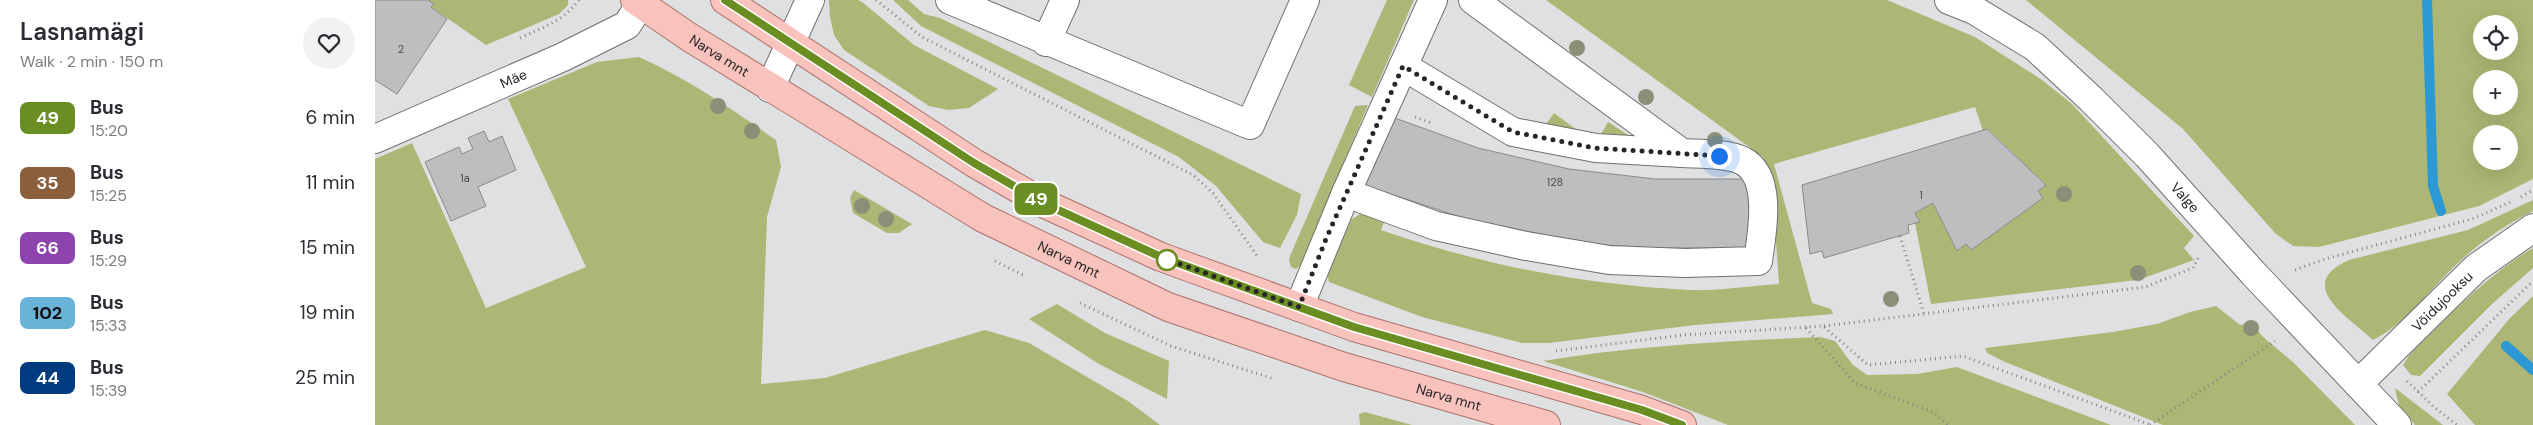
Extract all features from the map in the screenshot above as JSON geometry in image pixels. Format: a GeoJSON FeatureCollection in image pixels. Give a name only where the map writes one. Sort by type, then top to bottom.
{"type":"FeatureCollection","features":[{"type":"Feature","properties":{"kind":"main road"},"geometry":{"type":"LineString","coordinates":[[725,0],[974,163],[1045,204],[1161,257],[1354,327],[1642,410],[1682,425]]}},
{"type":"Feature","properties":{"kind":"main road","name":"Narva mnt"},"geometry":{"type":"LineString","coordinates":[[640,1],[689,37],[983,218],[1168,307],[1344,368],[1546,425]]}},
{"type":"Feature","properties":{"kind":"street"},"geometry":{"type":"LineString","coordinates":[[770,88],[810,0]]}},
{"type":"Feature","properties":{"kind":"street"},"geometry":{"type":"LineString","coordinates":[[950,0],[1047,42],[1250,124],[1305,0]]}},
{"type":"Feature","properties":{"kind":"street"},"geometry":{"type":"LineString","coordinates":[[1047,42],[1065,0]]}},
{"type":"Feature","properties":{"kind":"street"},"geometry":{"type":"LineString","coordinates":[[1299,307],[1346,193],[1433,0]]}},
{"type":"Feature","properties":{"kind":"street"},"geometry":{"type":"LineString","coordinates":[[1473,0],[1682,153]]}},
{"type":"Feature","properties":{"kind":"street","name":"Valge"},"geometry":{"type":"LineString","coordinates":[[1949,0],[1974,10],[2035,47],[2105,113],[2397,425]]}},
{"type":"Feature","properties":{"kind":"street","name":"Mäe"},"geometry":{"type":"LineString","coordinates":[[375,139],[563,57],[627,25],[640,1]]}},
{"type":"Feature","properties":{"kind":"street"},"geometry":{"type":"LineString","coordinates":[[1346,193],[1436,226],[1526,246],[1609,260],[1685,263],[1758,261],[1765,219],[1758,175],[1742,160],[1719,156],[1595,148],[1513,132],[1403,66]]}},
{"type":"Feature","properties":{"kind":"street","name":"Võidujooksu"},"geometry":{"type":"LineString","coordinates":[[2358,384],[2476,268],[2533,228]]}},
{"type":"Feature","properties":{"kind":"path"},"geometry":{"type":"LineString","coordinates":[[876,0],[922,38],[1193,175],[1213,193],[1257,256],[1264,260]]}},
{"type":"Feature","properties":{"kind":"path"},"geometry":{"type":"LineString","coordinates":[[2295,270],[2325,258],[2472,219],[2533,190]]}},
{"type":"Feature","properties":{"kind":"path"},"geometry":{"type":"LineString","coordinates":[[1823,326],[2145,287],[2193,268],[2198,258],[2195,246],[2214,230]]}},
{"type":"Feature","properties":{"kind":"path"},"geometry":{"type":"LineString","coordinates":[[1900,236],[1924,314]]}},
{"type":"Feature","properties":{"kind":"path"},"geometry":{"type":"LineString","coordinates":[[2418,392],[2533,281]]}},
{"type":"Feature","properties":{"kind":"path"},"geometry":{"type":"LineString","coordinates":[[1806,327],[1855,383],[1933,412],[1948,425]]}},
{"type":"Feature","properties":{"kind":"path"},"geometry":{"type":"LineString","coordinates":[[2150,424],[2277,340]]}},
{"type":"Feature","properties":{"kind":"green space"},"geometry":{"type":"Polygon","coordinates":[[[428,0],[568,0],[568,5],[559,14],[486,45],[431,7],[433,4],[428,0]]]}},
{"type":"Feature","properties":{"kind":"green space"},"geometry":{"type":"Polygon","coordinates":[[[829,0],[858,0],[862,2],[914,45],[998,89],[969,108],[948,110],[929,106],[844,50],[834,35],[829,0]]]}},
{"type":"Feature","properties":{"kind":"green space"},"geometry":{"type":"Polygon","coordinates":[[[893,0],[908,0],[924,14],[940,18],[1301,194],[1297,215],[1280,248],[1263,242],[1216,186],[1179,157],[921,26],[893,0]]]}},
{"type":"Feature","properties":{"kind":"green space"},"geometry":{"type":"Polygon","coordinates":[[[1387,0],[1414,0],[1372,97],[1349,85],[1387,0]]]}},
{"type":"Feature","properties":{"kind":"green space"},"geometry":{"type":"Polygon","coordinates":[[[1546,0],[1887,0],[1975,37],[2042,80],[2072,104],[2194,236],[2184,248],[2194,260],[2138,280],[1931,304],[1915,223],[1919,221],[1915,213],[1933,203],[1957,251],[1966,244],[1971,250],[2042,198],[2038,191],[2046,185],[1988,129],[1983,131],[1975,107],[1774,164],[1812,303],[1831,309],[1833,314],[1695,325],[1549,343],[1522,343],[1422,317],[1329,282],[1327,274],[1352,219],[1365,211],[1385,220],[1381,230],[1494,263],[1570,278],[1688,290],[1779,284],[1772,184],[1762,160],[1763,157],[1546,0]]]}},
{"type":"Feature","properties":{"kind":"green space"},"geometry":{"type":"Polygon","coordinates":[[[2026,0],[2533,0],[2533,179],[2479,206],[2319,247],[2293,246],[2275,233],[2183,129],[2026,0]]]}},
{"type":"Feature","properties":{"kind":"green space"},"geometry":{"type":"Polygon","coordinates":[[[639,57],[692,85],[776,140],[781,167],[767,217],[761,384],[825,378],[985,330],[1029,343],[1128,401],[1160,425],[375,425],[375,159],[412,143],[486,308],[586,267],[508,99],[597,62],[639,57]]]}},
{"type":"Feature","properties":{"kind":"green space"},"geometry":{"type":"Polygon","coordinates":[[[1368,105],[1300,266],[1296,269],[1291,267],[1290,256],[1355,106],[1368,105]]]}},
{"type":"Feature","properties":{"kind":"green space"},"geometry":{"type":"Polygon","coordinates":[[[1554,113],[1592,141],[1541,131],[1554,113]]]}},
{"type":"Feature","properties":{"kind":"green space"},"geometry":{"type":"Polygon","coordinates":[[[1608,122],[1645,146],[1597,141],[1608,122]]]}},
{"type":"Feature","properties":{"kind":"green space"},"geometry":{"type":"Polygon","coordinates":[[[854,190],[912,224],[899,233],[887,233],[853,213],[850,198],[854,190]]]}},
{"type":"Feature","properties":{"kind":"green space"},"geometry":{"type":"Polygon","coordinates":[[[2533,200],[2533,211],[2493,234],[2475,248],[2407,315],[2373,340],[2331,302],[2326,291],[2326,280],[2333,270],[2349,260],[2468,230],[2533,200]]]}},
{"type":"Feature","properties":{"kind":"green space"},"geometry":{"type":"Polygon","coordinates":[[[2533,248],[2533,268],[2493,303],[2420,376],[2411,375],[2403,365],[2410,354],[2499,271],[2533,248]]]}},
{"type":"Feature","properties":{"kind":"green space"},"geometry":{"type":"Polygon","coordinates":[[[2533,296],[2533,425],[2475,425],[2447,394],[2510,318],[2533,296]]]}},
{"type":"Feature","properties":{"kind":"green space"},"geometry":{"type":"Polygon","coordinates":[[[1057,304],[1105,333],[1169,361],[1167,399],[1099,364],[1029,319],[1057,304]]]}},
{"type":"Feature","properties":{"kind":"green space"},"geometry":{"type":"Polygon","coordinates":[[[2216,306],[2240,325],[2252,323],[2262,336],[2293,362],[2355,425],[2163,425],[2005,362],[1987,353],[1985,348],[2113,332],[2157,324],[2190,312],[2216,306]]]}},
{"type":"Feature","properties":{"kind":"green space"},"geometry":{"type":"Polygon","coordinates":[[[1820,337],[1835,341],[1853,365],[1867,375],[1917,374],[1957,367],[2111,425],[1728,425],[1643,392],[1543,361],[1646,348],[1715,342],[1820,337]]]}},
{"type":"Feature","properties":{"kind":"green space"},"geometry":{"type":"Polygon","coordinates":[[[2395,388],[2443,425],[2415,425],[2399,406],[2395,388]]]}},
{"type":"Feature","properties":{"kind":"green space"},"geometry":{"type":"Polygon","coordinates":[[[1365,412],[1412,425],[1360,425],[1359,414],[1365,412]]]}},
{"type":"Feature","properties":{"kind":"building"},"geometry":{"type":"Polygon","coordinates":[[[375,0],[428,0],[434,4],[431,7],[447,19],[397,94],[375,80],[375,0]]]}},
{"type":"Feature","properties":{"kind":"building"},"geometry":{"type":"Polygon","coordinates":[[[1392,117],[1478,148],[1569,169],[1655,179],[1747,179],[1752,248],[1653,248],[1589,244],[1463,218],[1361,184],[1392,117]]]}},
{"type":"Feature","properties":{"kind":"building"},"geometry":{"type":"Polygon","coordinates":[[[1987,129],[2046,185],[2038,191],[2043,198],[1971,250],[1966,244],[1957,251],[1933,203],[1915,213],[1920,222],[1908,225],[1909,233],[1824,258],[1822,251],[1810,254],[1802,185],[1987,129]]]}},
{"type":"Feature","properties":{"kind":"building"},"geometry":{"type":"Polygon","coordinates":[[[484,131],[489,142],[502,136],[516,170],[478,187],[486,206],[451,221],[425,162],[459,147],[462,154],[473,149],[468,138],[484,131]]]}},
{"type":"Feature","properties":{"kind":"waterway"},"geometry":{"type":"LineString","coordinates":[[2427,0],[2433,186],[2441,211]]}},
{"type":"Feature","properties":{"kind":"waterway"},"geometry":{"type":"LineString","coordinates":[[2506,346],[2533,370]]}},
{"type":"Feature","properties":{"kind":"bus line","name":"49"},"geometry":{"type":"LineString","coordinates":[[725,0],[974,163],[1045,204],[1161,257],[1354,327],[1642,410],[1682,425]]}},
{"type":"Feature","properties":{"kind":"route"},"geometry":{"type":"LineString","coordinates":[[1167,260],[1161,257],[1299,307],[1326,239],[1403,66],[1513,132],[1595,148],[1719,156]]}}]}
